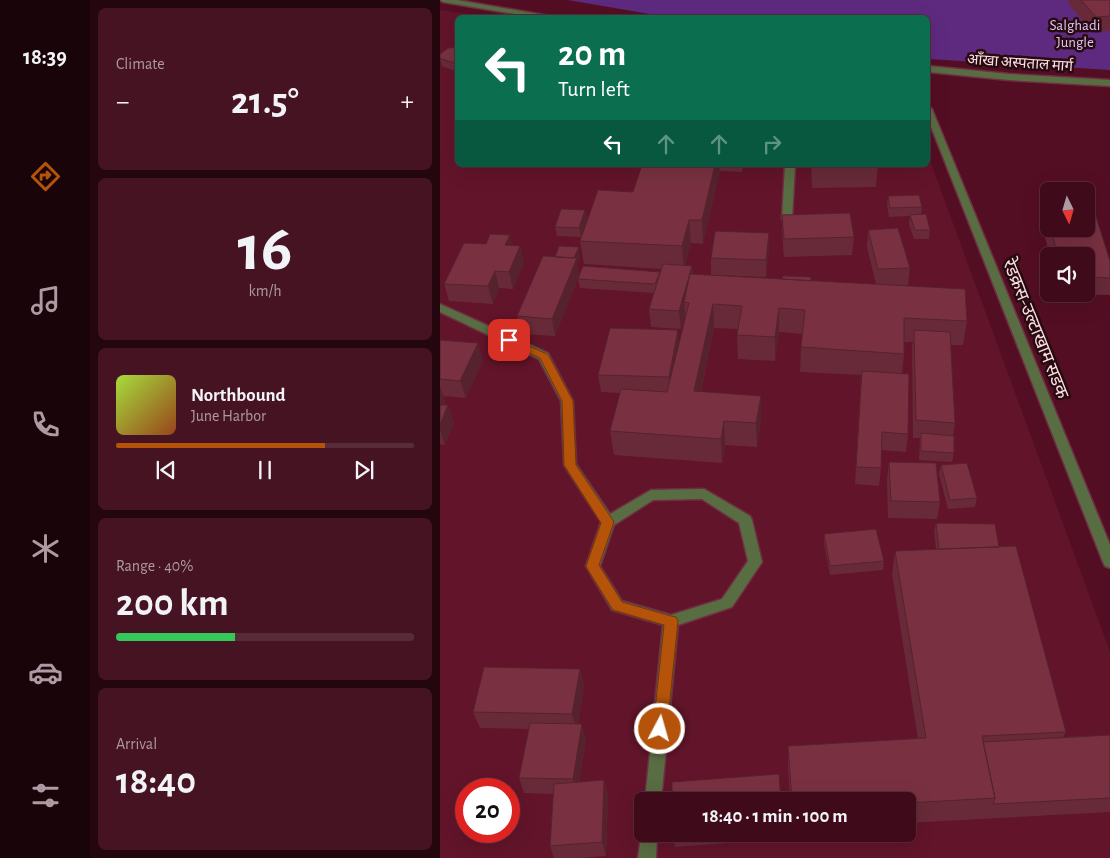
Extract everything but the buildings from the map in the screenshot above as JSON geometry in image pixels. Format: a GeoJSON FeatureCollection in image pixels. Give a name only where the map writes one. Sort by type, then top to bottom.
{"type":"FeatureCollection","features":[{"type":"Feature","properties":{"kind":"street"},"geometry":{"type":"LineString","coordinates":[[443,0],[538,15]]}},
{"type":"Feature","properties":{"kind":"street","name":"आँखा अस्पताल मार्ग"},"geometry":{"type":"LineString","coordinates":[[930,68],[1009,77],[1110,83]]}},
{"type":"Feature","properties":{"kind":"street","name":"रेडक्रस-उल्टाखाम सडक"},"geometry":{"type":"LineString","coordinates":[[930,113],[1110,562]]}},
{"type":"Feature","properties":{"kind":"street"},"geometry":{"type":"LineString","coordinates":[[787,219],[790,167]]}},
{"type":"Feature","properties":{"kind":"street"},"geometry":{"type":"LineString","coordinates":[[440,308],[544,356],[567,401],[570,465],[608,522]]}},
{"type":"Feature","properties":{"kind":"street"},"geometry":{"type":"LineString","coordinates":[[704,494],[745,520],[755,562],[727,603],[671,621],[617,606],[593,566],[608,522],[651,495],[704,494]]}},
{"type":"Feature","properties":{"kind":"street"},"geometry":{"type":"LineString","coordinates":[[654,792],[671,621]]}},
{"type":"Feature","properties":{"kind":"street"},"geometry":{"type":"LineString","coordinates":[[647,858],[648,842]]}},
{"type":"Feature","properties":{"kind":"shaded area"},"geometry":{"type":"Polygon","coordinates":[[[440,10],[476,15],[455,15],[455,167],[930,167],[930,160],[1110,652],[1110,858],[440,858],[440,10]]]}},
{"type":"Feature","properties":{"kind":"green space","name":"Salghadi Jungle"},"geometry":{"type":"Polygon","coordinates":[[[568,0],[1110,0],[1110,70],[930,59],[930,15],[655,15],[568,0]]]}},
{"type":"Feature","properties":{"kind":"route"},"geometry":{"type":"LineString","coordinates":[[509,340],[544,356],[567,401],[570,465],[608,522],[593,566],[617,606],[671,621],[660,729]]}}]}
